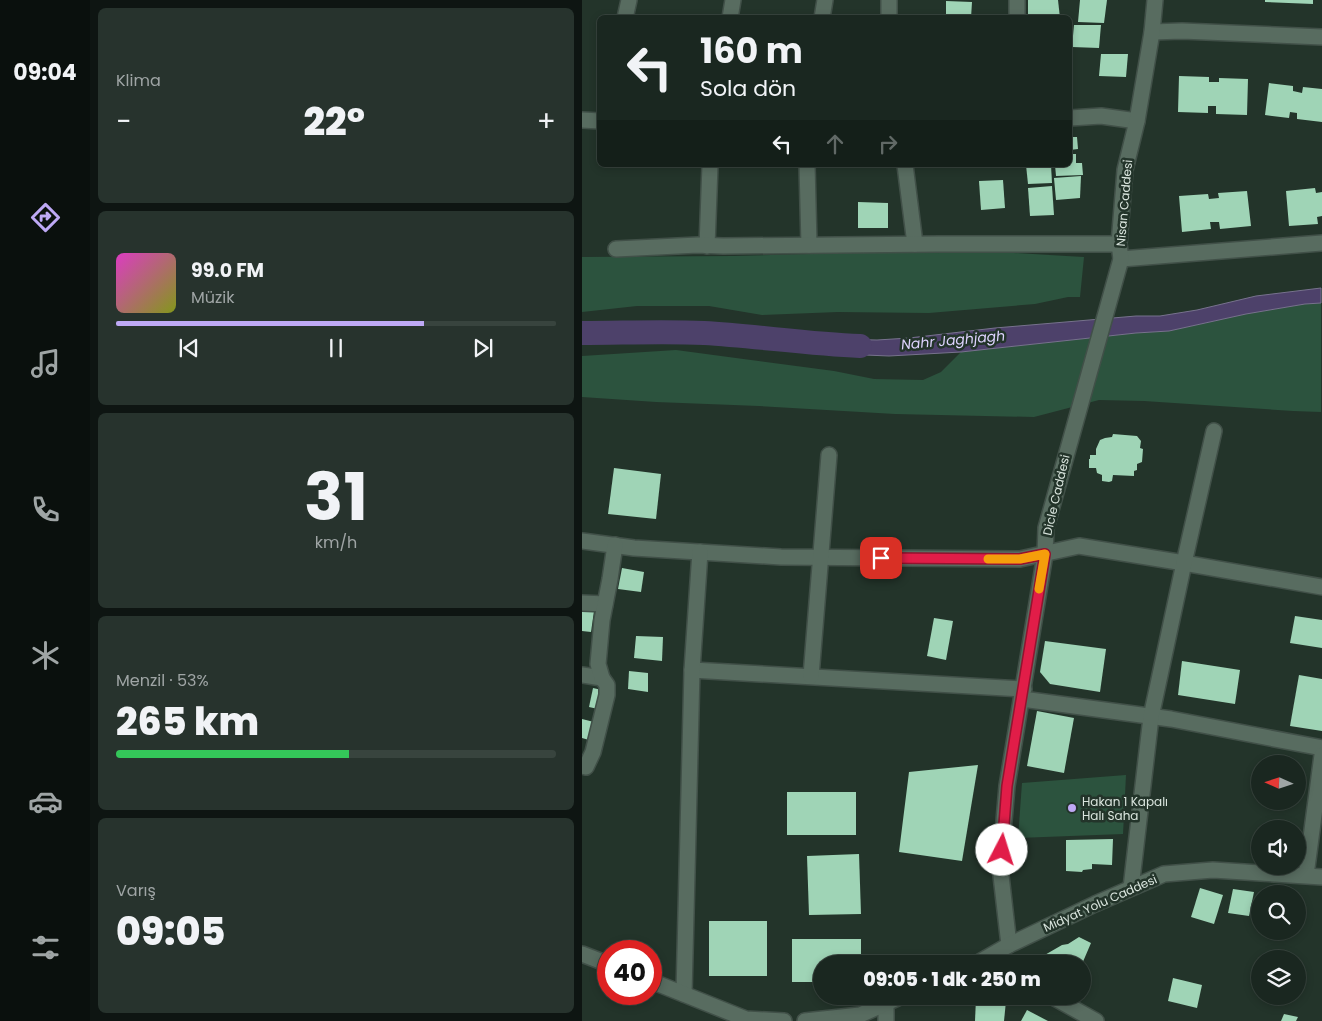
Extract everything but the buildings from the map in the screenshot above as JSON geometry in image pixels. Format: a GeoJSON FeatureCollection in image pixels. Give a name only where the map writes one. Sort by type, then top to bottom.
{"type":"FeatureCollection","features":[{"type":"Feature","properties":{"kind":"street"},"geometry":{"type":"LineString","coordinates":[[626,15],[629,0]]}},
{"type":"Feature","properties":{"kind":"street"},"geometry":{"type":"LineString","coordinates":[[730,15],[733,0]]}},
{"type":"Feature","properties":{"kind":"street"},"geometry":{"type":"LineString","coordinates":[[822,15],[825,0]]}},
{"type":"Feature","properties":{"kind":"street"},"geometry":{"type":"LineString","coordinates":[[889,0],[889,15]]}},
{"type":"Feature","properties":{"kind":"street"},"geometry":{"type":"LineString","coordinates":[[1017,0],[1017,15]]}},
{"type":"Feature","properties":{"kind":"street","name":"Nisan Caddesi"},"geometry":{"type":"LineString","coordinates":[[1088,374],[1115,281],[1120,251],[1125,170],[1137,121],[1152,32],[1155,0]]}},
{"type":"Feature","properties":{"kind":"street"},"geometry":{"type":"LineString","coordinates":[[1152,32],[1182,31],[1322,37]]}},
{"type":"Feature","properties":{"kind":"street"},"geometry":{"type":"LineString","coordinates":[[1072,118],[1101,116],[1137,121]]}},
{"type":"Feature","properties":{"kind":"street"},"geometry":{"type":"LineString","coordinates":[[582,120],[597,121]]}},
{"type":"Feature","properties":{"kind":"street"},"geometry":{"type":"LineString","coordinates":[[707,246],[710,167]]}},
{"type":"Feature","properties":{"kind":"street"},"geometry":{"type":"LineString","coordinates":[[806,167],[809,246]]}},
{"type":"Feature","properties":{"kind":"street"},"geometry":{"type":"LineString","coordinates":[[905,167],[914,244]]}},
{"type":"Feature","properties":{"kind":"street"},"geometry":{"type":"LineString","coordinates":[[616,249],[914,244],[1120,251],[1322,243]]}},
{"type":"Feature","properties":{"kind":"street","name":"Dicle Caddesi"},"geometry":{"type":"LineString","coordinates":[[1009,945],[1000,866],[1007,786],[1045,554],[1046,528],[1088,374]]}},
{"type":"Feature","properties":{"kind":"street"},"geometry":{"type":"LineString","coordinates":[[1131,888],[1152,716],[1214,431]]}},
{"type":"Feature","properties":{"kind":"street"},"geometry":{"type":"LineString","coordinates":[[811,676],[829,455]]}},
{"type":"Feature","properties":{"kind":"street"},"geometry":{"type":"LineString","coordinates":[[582,541],[634,548],[821,558],[1020,559],[1079,546],[1322,587]]}},
{"type":"Feature","properties":{"kind":"street"},"geometry":{"type":"LineString","coordinates":[[582,766],[586,767],[593,752],[607,695],[607,685],[602,678],[598,664],[602,620],[615,545]]}},
{"type":"Feature","properties":{"kind":"street"},"geometry":{"type":"LineString","coordinates":[[684,994],[692,670],[700,552]]}},
{"type":"Feature","properties":{"kind":"street"},"geometry":{"type":"LineString","coordinates":[[582,603],[605,604]]}},
{"type":"Feature","properties":{"kind":"street"},"geometry":{"type":"LineString","coordinates":[[692,670],[811,676],[1023,694],[1322,748]]}},
{"type":"Feature","properties":{"kind":"street"},"geometry":{"type":"LineString","coordinates":[[582,675],[602,678]]}},
{"type":"Feature","properties":{"kind":"street"},"geometry":{"type":"LineString","coordinates":[[1306,875],[1322,756]]}},
{"type":"Feature","properties":{"kind":"street","name":"Midyat Yolu Caddesi"},"geometry":{"type":"LineString","coordinates":[[995,955],[1009,945],[1164,874],[1212,870],[1251,872]]}},
{"type":"Feature","properties":{"kind":"street","name":"Midyat Yolu Caddesi"},"geometry":{"type":"LineString","coordinates":[[1306,875],[1322,877]]}},
{"type":"Feature","properties":{"kind":"street"},"geometry":{"type":"LineString","coordinates":[[582,954],[597,960]]}},
{"type":"Feature","properties":{"kind":"street"},"geometry":{"type":"LineString","coordinates":[[662,985],[746,1019],[784,1021]]}},
{"type":"Feature","properties":{"kind":"street"},"geometry":{"type":"LineString","coordinates":[[805,1021],[860,1015],[882,1005]]}},
{"type":"Feature","properties":{"kind":"street"},"geometry":{"type":"LineString","coordinates":[[886,1005],[886,1021]]}},
{"type":"Feature","properties":{"kind":"street"},"geometry":{"type":"LineString","coordinates":[[1068,1005],[1096,1021]]}},
{"type":"Feature","properties":{"kind":"green space"},"geometry":{"type":"Polygon","coordinates":[[[962,250],[1084,257],[1080,297],[1068,297],[1035,304],[929,313],[838,312],[762,315],[709,306],[637,306],[582,312],[582,257],[733,256],[962,250]]]}},
{"type":"Feature","properties":{"kind":"green space"},"geometry":{"type":"Polygon","coordinates":[[[1321,303],[1321,412],[1099,400],[1034,417],[895,414],[582,397],[582,356],[676,350],[834,371],[874,379],[923,380],[941,372],[961,352],[1169,331],[1246,314],[1321,303]]]}},
{"type":"Feature","properties":{"kind":"green space","name":"Hakan 1 Kapalı Halı Saha"},"geometry":{"type":"Polygon","coordinates":[[[1126,775],[1123,834],[1018,838],[1022,783],[1126,775]]]}},
{"type":"Feature","properties":{"kind":"water"},"geometry":{"type":"Polygon","coordinates":[[[1321,288],[1321,303],[1246,314],[1169,331],[961,352],[889,356],[832,353],[827,344],[832,339],[877,340],[909,338],[995,328],[1136,316],[1160,316],[1197,310],[1256,296],[1321,288]]]}},
{"type":"Feature","properties":{"kind":"waterway","name":"Nahr Jaghjagh"},"geometry":{"type":"LineString","coordinates":[[582,333],[704,333],[860,346]]}},
{"type":"Feature","properties":{"kind":"slow traffic"},"geometry":{"type":"LineString","coordinates":[[988,559],[1020,559],[1045,554],[1039,589]]}},
{"type":"Feature","properties":{"kind":"place","name":"Hakan 1 Kapalı Halı Saha"},"geometry":{"type":"Point","coordinates":[1072,808]}},
{"type":"Feature","properties":{"kind":"route"},"geometry":{"type":"LineString","coordinates":[[881,558],[1020,559],[1045,554],[1007,786],[1002,850]]}}]}
